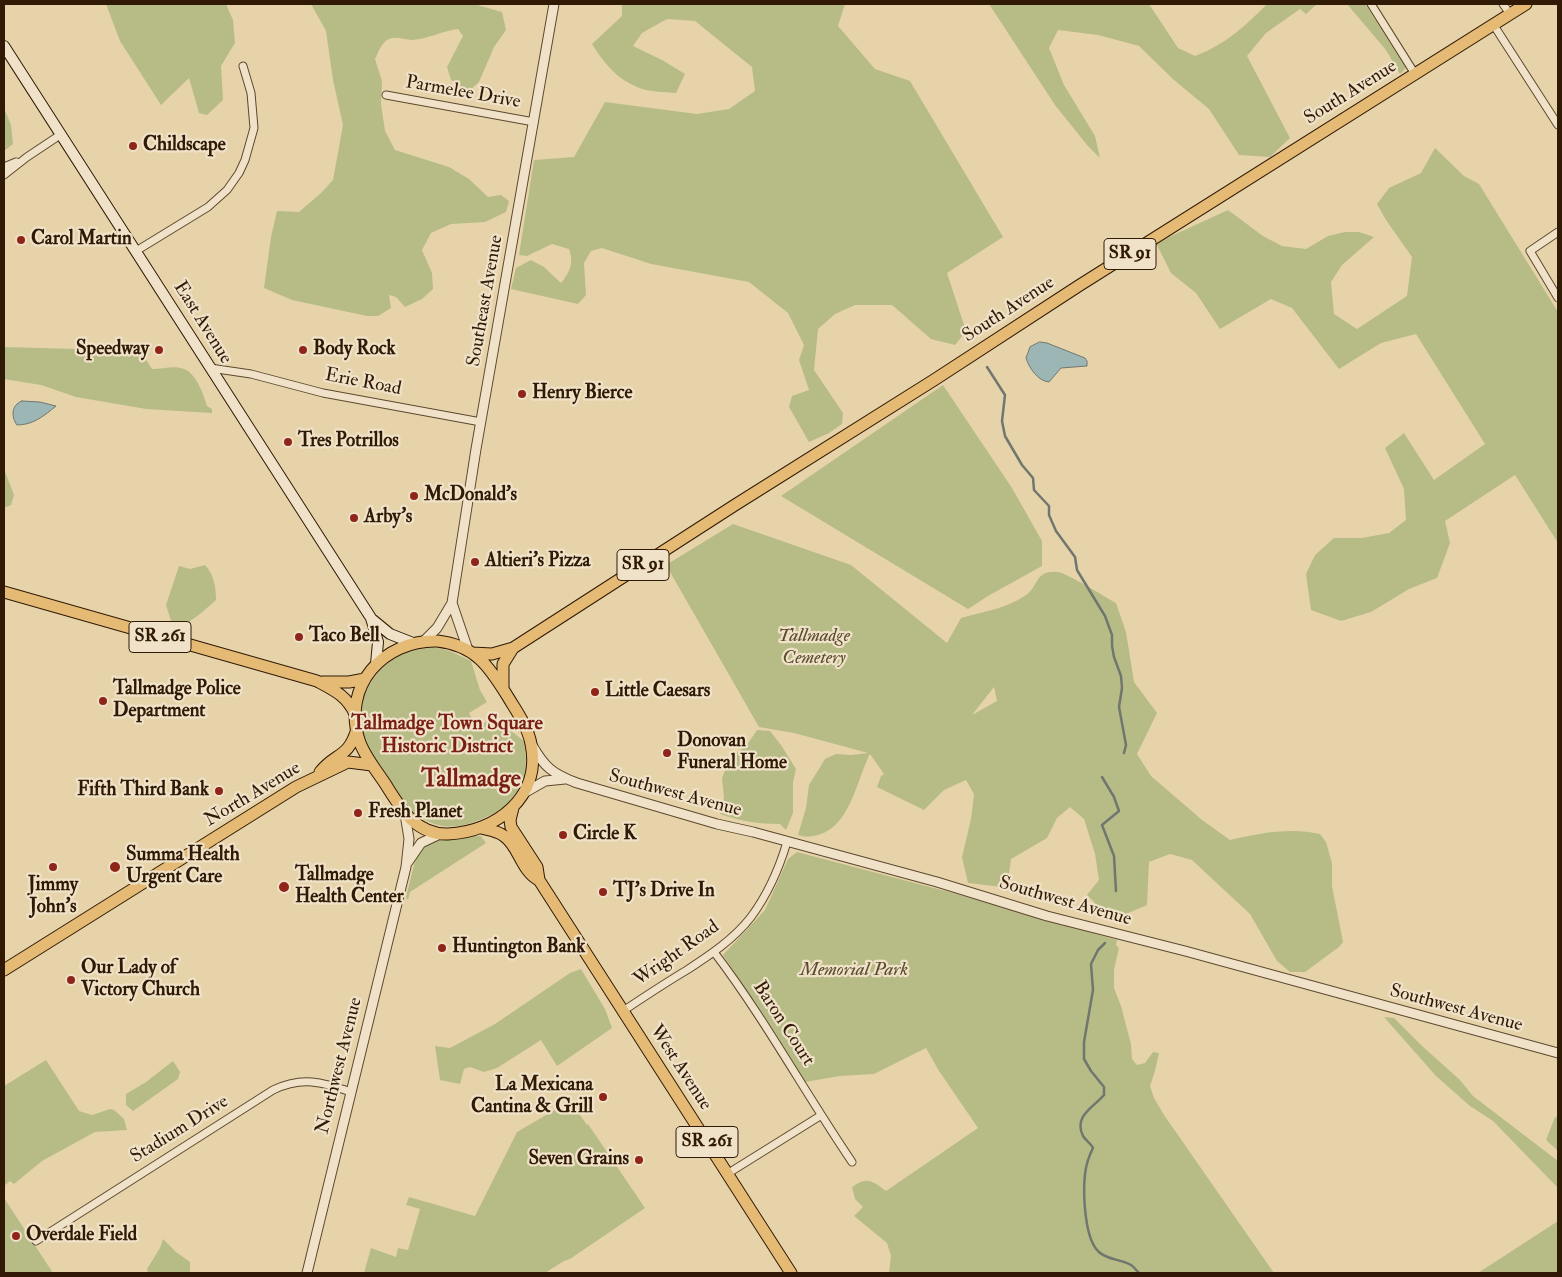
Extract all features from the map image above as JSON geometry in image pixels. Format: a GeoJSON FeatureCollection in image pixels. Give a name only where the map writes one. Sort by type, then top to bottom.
{"type":"FeatureCollection","features":[{"type":"Feature","properties":{"kind":"main road","name":"South Avenue"},"geometry":{"type":"LineString","coordinates":[[470,652],[492,654],[513,648],[934,380],[1087,280],[1493,24],[1506,9],[1526,4]]}},
{"type":"Feature","properties":{"kind":"main road","name":"East Avenue"},"geometry":{"type":"LineString","coordinates":[[4,46],[370,618],[378,642],[376,664]]}},
{"type":"Feature","properties":{"kind":"main road","name":"SR 261"},"geometry":{"type":"LineString","coordinates":[[4,592],[317,681],[342,695],[349,702],[355,714]]}},
{"type":"Feature","properties":{"kind":"main road","name":"East Avenue"},"geometry":{"type":"LineString","coordinates":[[370,618],[390,634],[418,643]]}},
{"type":"Feature","properties":{"kind":"main road","name":"SR 91"},"geometry":{"type":"LineString","coordinates":[[357,729],[355,714],[357,697],[365,679],[376,664],[393,652],[418,643],[444,642],[470,652]]}},
{"type":"Feature","properties":{"kind":"main road"},"geometry":{"type":"LineString","coordinates":[[503,689],[502,664],[513,648]]}},
{"type":"Feature","properties":{"kind":"main road"},"geometry":{"type":"LineString","coordinates":[[357,729],[361,746],[372,765],[405,814],[420,828],[440,834],[455,833],[481,828],[500,819],[514,806],[528,785],[532,770],[532,745],[527,731],[488,666],[470,652]]}},
{"type":"Feature","properties":{"kind":"main road","name":"SR 261"},"geometry":{"type":"LineString","coordinates":[[317,681],[340,682],[365,679]]}},
{"type":"Feature","properties":{"kind":"main road","name":"North Avenue"},"geometry":{"type":"LineString","coordinates":[[317,776],[325,767],[346,752],[357,729]]}},
{"type":"Feature","properties":{"kind":"main road","name":"North Avenue"},"geometry":{"type":"LineString","coordinates":[[4,970],[317,776],[328,773],[348,762],[372,765]]}},
{"type":"Feature","properties":{"kind":"main road","name":"West Avenue"},"geometry":{"type":"LineString","coordinates":[[514,806],[510,820],[511,827],[537,867],[539,880]]}},
{"type":"Feature","properties":{"kind":"main road","name":"West Avenue"},"geometry":{"type":"LineString","coordinates":[[481,828],[495,831],[505,836],[529,872],[539,880],[792,1273]]}},
{"type":"Feature","properties":{"kind":"street","name":"Southeast Avenue"},"geometry":{"type":"LineString","coordinates":[[418,643],[437,628],[452,603],[481,422],[554,4]]}},
{"type":"Feature","properties":{"kind":"street"},"geometry":{"type":"LineString","coordinates":[[1371,4],[1415,74]]}},
{"type":"Feature","properties":{"kind":"street"},"geometry":{"type":"LineString","coordinates":[[1493,24],[1558,125]]}},
{"type":"Feature","properties":{"kind":"street"},"geometry":{"type":"LineString","coordinates":[[136,251],[208,206],[227,190],[239,173],[254,128],[251,93],[243,66]]}},
{"type":"Feature","properties":{"kind":"street","name":"Parmelee Drive"},"geometry":{"type":"LineString","coordinates":[[386,95],[534,122]]}},
{"type":"Feature","properties":{"kind":"street"},"geometry":{"type":"LineString","coordinates":[[4,175],[28,156],[60,135]]}},
{"type":"Feature","properties":{"kind":"street"},"geometry":{"type":"LineString","coordinates":[[4,167],[28,156]]}},
{"type":"Feature","properties":{"kind":"street"},"geometry":{"type":"LineString","coordinates":[[1558,232],[1530,251],[1558,298]]}},
{"type":"Feature","properties":{"kind":"street","name":"Erie Road"},"geometry":{"type":"LineString","coordinates":[[210,368],[251,374],[320,392],[481,422]]}},
{"type":"Feature","properties":{"kind":"street","name":"Southeast Avenue"},"geometry":{"type":"LineString","coordinates":[[452,603],[470,652]]}},
{"type":"Feature","properties":{"kind":"street","name":"Southwest Avenue"},"geometry":{"type":"LineString","coordinates":[[532,745],[547,767],[565,779],[717,824],[937,882],[1047,916],[1185,951],[1558,1053]]}},
{"type":"Feature","properties":{"kind":"street","name":"Southwest Avenue"},"geometry":{"type":"LineString","coordinates":[[523,793],[545,781],[565,779]]}},
{"type":"Feature","properties":{"kind":"street","name":"Northwest Avenue"},"geometry":{"type":"LineString","coordinates":[[307,1273],[406,867],[410,839],[405,814]]}},
{"type":"Feature","properties":{"kind":"street","name":"Northwest Avenue"},"geometry":{"type":"LineString","coordinates":[[406,867],[421,843],[440,834]]}},
{"type":"Feature","properties":{"kind":"street","name":"Wright Road"},"geometry":{"type":"LineString","coordinates":[[623,1011],[714,952],[750,918],[766,896],[776,875],[787,842]]}},
{"type":"Feature","properties":{"kind":"street","name":"Baron Court"},"geometry":{"type":"LineString","coordinates":[[714,952],[808,1092],[820,1116],[852,1162]]}},
{"type":"Feature","properties":{"kind":"street","name":"Stadium Drive"},"geometry":{"type":"LineString","coordinates":[[36,1240],[258,1100],[285,1085],[298,1082],[318,1082],[351,1092]]}},
{"type":"Feature","properties":{"kind":"street"},"geometry":{"type":"LineString","coordinates":[[727,1174],[820,1116]]}},
{"type":"Feature","properties":{"kind":"green space"},"geometry":{"type":"Polygon","coordinates":[[[106,4],[226,4],[233,20],[235,43],[221,66],[223,100],[207,115],[199,113],[189,78],[161,105],[120,41],[106,4]]]}},
{"type":"Feature","properties":{"kind":"green space"},"geometry":{"type":"Polygon","coordinates":[[[311,4],[474,4],[502,12],[506,30],[494,47],[479,82],[469,91],[451,80],[447,67],[463,36],[458,29],[418,39],[389,39],[381,46],[375,59],[382,81],[381,104],[385,131],[395,150],[449,167],[469,179],[488,197],[501,195],[509,201],[506,212],[485,222],[451,224],[431,233],[422,250],[432,273],[433,289],[422,299],[405,307],[396,297],[389,295],[391,308],[378,316],[367,316],[292,300],[264,288],[271,237],[277,211],[299,212],[333,180],[343,125],[333,80],[326,31],[311,4]]]}},
{"type":"Feature","properties":{"kind":"green space"},"geometry":{"type":"Polygon","coordinates":[[[622,4],[845,4],[838,26],[875,69],[910,81],[1003,237],[947,273],[966,331],[955,345],[931,339],[892,305],[855,305],[835,314],[818,329],[814,370],[843,413],[842,424],[829,433],[809,442],[789,407],[792,396],[809,390],[799,360],[804,345],[788,313],[749,282],[651,264],[602,248],[591,251],[584,263],[586,295],[578,304],[511,289],[516,268],[531,260],[544,267],[561,283],[567,275],[571,263],[569,249],[552,244],[527,256],[519,255],[534,160],[574,157],[605,102],[697,114],[729,109],[755,91],[752,67],[695,21],[667,19],[642,33],[633,46],[685,74],[676,93],[656,92],[630,84],[617,75],[592,44],[622,16],[622,4]]]}},
{"type":"Feature","properties":{"kind":"green space"},"geometry":{"type":"Polygon","coordinates":[[[989,4],[1149,4],[1178,48],[1195,56],[1215,47],[1234,34],[1267,4],[1317,4],[1306,14],[1300,9],[1266,33],[1247,56],[1290,138],[1270,157],[1239,155],[1209,109],[1174,80],[1139,46],[1098,35],[1058,30],[1049,48],[1064,85],[1095,136],[1100,158],[1055,105],[989,4]]]}},
{"type":"Feature","properties":{"kind":"green space"},"geometry":{"type":"Polygon","coordinates":[[[1347,4],[1365,4],[1406,68],[1400,74],[1386,50],[1347,4]]]}},
{"type":"Feature","properties":{"kind":"green space"},"geometry":{"type":"Polygon","coordinates":[[[4,108],[11,125],[13,144],[4,151],[4,108]]]}},
{"type":"Feature","properties":{"kind":"green space"},"geometry":{"type":"Polygon","coordinates":[[[1435,148],[1464,176],[1479,184],[1558,312],[1558,543],[1515,475],[1445,521],[1450,543],[1437,578],[1409,589],[1371,612],[1341,621],[1311,610],[1306,574],[1315,555],[1334,538],[1362,538],[1389,533],[1406,520],[1404,489],[1385,448],[1404,433],[1434,480],[1485,444],[1416,334],[1381,343],[1339,369],[1292,308],[1271,299],[1220,329],[1196,293],[1171,273],[1156,243],[1228,210],[1263,236],[1282,246],[1306,249],[1328,236],[1345,232],[1359,232],[1374,237],[1342,265],[1331,282],[1334,314],[1357,329],[1407,296],[1412,257],[1377,204],[1389,188],[1421,173],[1435,148]]]}},
{"type":"Feature","properties":{"kind":"green space"},"geometry":{"type":"Polygon","coordinates":[[[136,344],[152,369],[177,367],[188,371],[199,385],[207,406],[212,409],[212,413],[146,409],[76,397],[41,385],[4,379],[4,347],[78,349],[92,355],[107,356],[136,344]]]}},
{"type":"Feature","properties":{"kind":"green space"},"geometry":{"type":"Polygon","coordinates":[[[943,385],[1012,488],[1042,541],[1042,566],[968,609],[781,496],[943,385]]]}},
{"type":"Feature","properties":{"kind":"green space"},"geometry":{"type":"Polygon","coordinates":[[[4,469],[14,495],[11,505],[4,508],[4,469]]]}},
{"type":"Feature","properties":{"kind":"green space","name":"Tallmadge Cemetery"},"geometry":{"type":"Polygon","coordinates":[[[733,524],[851,565],[947,643],[961,618],[995,609],[1019,599],[1030,591],[1038,579],[1045,573],[1063,573],[1116,603],[1126,632],[1134,682],[1157,713],[1137,754],[1151,776],[1202,820],[1230,840],[1252,835],[1287,831],[1320,834],[1326,842],[1332,863],[1332,886],[1343,942],[1305,972],[1290,972],[1277,961],[1250,914],[1192,860],[1170,854],[1149,862],[1147,905],[1126,914],[1099,907],[1087,895],[1099,880],[1095,854],[1084,819],[1070,807],[1057,818],[1047,838],[1011,859],[1009,874],[1002,887],[968,883],[962,857],[971,819],[974,794],[966,780],[944,790],[924,810],[877,787],[881,776],[884,774],[870,754],[850,803],[836,825],[825,832],[813,836],[798,835],[806,808],[809,785],[825,759],[836,754],[868,753],[794,733],[759,727],[666,565],[733,524]],[[994,687],[972,715],[997,701],[994,687]]]}},
{"type":"Feature","properties":{"kind":"green space"},"geometry":{"type":"Polygon","coordinates":[[[205,565],[214,581],[216,600],[198,616],[177,629],[173,627],[166,605],[179,566],[190,569],[205,565]]]}},
{"type":"Feature","properties":{"kind":"green space"},"geometry":{"type":"Polygon","coordinates":[[[433,647],[450,651],[471,661],[480,690],[487,702],[469,713],[477,727],[496,716],[506,727],[524,741],[526,758],[524,780],[518,792],[506,805],[496,813],[473,822],[452,827],[428,822],[408,806],[372,753],[361,727],[360,714],[362,702],[372,680],[380,670],[389,662],[411,650],[433,647]]]}},
{"type":"Feature","properties":{"kind":"green space"},"geometry":{"type":"Polygon","coordinates":[[[757,730],[770,731],[796,769],[793,782],[793,813],[786,830],[780,824],[749,822],[720,814],[724,798],[722,778],[730,758],[747,745],[757,730]]]}},
{"type":"Feature","properties":{"kind":"green space"},"geometry":{"type":"Polygon","coordinates":[[[481,836],[486,843],[410,892],[408,900],[406,897],[416,857],[422,846],[435,839],[450,840],[481,836]]]}},
{"type":"Feature","properties":{"kind":"green space","name":"Memorial Park"},"geometry":{"type":"Polygon","coordinates":[[[797,852],[953,893],[1117,940],[1116,945],[1119,948],[1114,970],[1114,988],[1131,1044],[1132,1059],[1137,1065],[1145,1063],[1153,1052],[1159,1053],[1150,1086],[1154,1098],[1274,1273],[889,1273],[891,1256],[887,1243],[854,1216],[863,1207],[855,1199],[852,1187],[862,1182],[870,1181],[886,1191],[978,1128],[939,1071],[926,1048],[874,1074],[840,1076],[805,1082],[723,955],[765,910],[788,859],[797,852]]]}},
{"type":"Feature","properties":{"kind":"green space"},"geometry":{"type":"Polygon","coordinates":[[[581,969],[605,1009],[612,1028],[557,1066],[541,1040],[497,1068],[484,1072],[470,1067],[464,1069],[460,1084],[440,1080],[435,1046],[450,1048],[495,1024],[570,973],[581,969]]]}},
{"type":"Feature","properties":{"kind":"green space"},"geometry":{"type":"Polygon","coordinates":[[[1384,1017],[1394,1018],[1460,1080],[1473,1096],[1558,1161],[1558,1188],[1493,1121],[1470,1106],[1436,1076],[1384,1017]]]}},
{"type":"Feature","properties":{"kind":"green space"},"geometry":{"type":"Polygon","coordinates":[[[46,1060],[79,1111],[92,1115],[110,1109],[114,1110],[124,1119],[127,1130],[95,1132],[42,1161],[14,1184],[10,1181],[4,1186],[4,1086],[46,1060]]]}},
{"type":"Feature","properties":{"kind":"green space"},"geometry":{"type":"Polygon","coordinates":[[[173,1061],[180,1072],[178,1079],[133,1111],[126,1105],[126,1094],[146,1082],[173,1061]]]}},
{"type":"Feature","properties":{"kind":"green space"},"geometry":{"type":"Polygon","coordinates":[[[570,1101],[588,1124],[645,1208],[570,1259],[545,1273],[364,1273],[371,1248],[396,1257],[398,1248],[408,1250],[420,1209],[406,1205],[409,1197],[475,1216],[517,1132],[570,1101]]]}},
{"type":"Feature","properties":{"kind":"green space"},"geometry":{"type":"Polygon","coordinates":[[[1555,1117],[1558,1118],[1558,1151],[1546,1140],[1555,1117]]]}},
{"type":"Feature","properties":{"kind":"green space","name":"Overdale Field"},"geometry":{"type":"Polygon","coordinates":[[[4,1198],[53,1273],[4,1273],[4,1198]]]}},
{"type":"Feature","properties":{"kind":"green space"},"geometry":{"type":"Polygon","coordinates":[[[1558,1221],[1558,1273],[1478,1273],[1558,1221]]]}},
{"type":"Feature","properties":{"kind":"green space"},"geometry":{"type":"Polygon","coordinates":[[[163,1239],[190,1262],[190,1273],[148,1273],[147,1269],[160,1248],[163,1239]]]}},
{"type":"Feature","properties":{"kind":"water"},"geometry":{"type":"Polygon","coordinates":[[[1040,342],[1085,358],[1087,366],[1061,368],[1049,382],[1041,379],[1029,366],[1026,358],[1030,347],[1040,342]]]}},
{"type":"Feature","properties":{"kind":"water"},"geometry":{"type":"Polygon","coordinates":[[[22,401],[40,402],[56,406],[33,422],[17,425],[13,412],[16,405],[22,401]]]}},
{"type":"Feature","properties":{"kind":"waterway"},"geometry":{"type":"LineString","coordinates":[[987,367],[1005,395],[1002,421],[1005,436],[1022,465],[1033,478],[1034,490],[1049,506],[1049,515],[1056,531],[1075,557],[1077,570],[1105,616],[1112,635],[1114,657],[1121,676],[1122,688],[1119,707],[1126,745],[1124,753]]}},
{"type":"Feature","properties":{"kind":"waterway"},"geometry":{"type":"LineString","coordinates":[[1102,777],[1114,797],[1119,811],[1102,825],[1114,856],[1116,891]]}},
{"type":"Feature","properties":{"kind":"waterway"},"geometry":{"type":"LineString","coordinates":[[1105,943],[1098,950],[1091,964],[1093,990],[1084,1042],[1084,1059],[1104,1087],[1104,1095],[1086,1112],[1081,1123],[1083,1136],[1093,1148],[1085,1174],[1084,1192],[1087,1226],[1094,1246],[1102,1255],[1131,1265],[1139,1273]]}},
{"type":"Feature","properties":{"kind":"place","name":"Childscape"},"geometry":{"type":"Point","coordinates":[133,146]}},
{"type":"Feature","properties":{"kind":"place","name":"Carol Martin"},"geometry":{"type":"Point","coordinates":[21,240]}},
{"type":"Feature","properties":{"kind":"place","name":"Speedway"},"geometry":{"type":"Point","coordinates":[159,350]}},
{"type":"Feature","properties":{"kind":"place","name":"Body Rock"},"geometry":{"type":"Point","coordinates":[303,350]}},
{"type":"Feature","properties":{"kind":"place","name":"Henry Bierce"},"geometry":{"type":"Point","coordinates":[522,394]}},
{"type":"Feature","properties":{"kind":"place","name":"Tres Potrillos"},"geometry":{"type":"Point","coordinates":[288,442]}},
{"type":"Feature","properties":{"kind":"place","name":"McDonald's"},"geometry":{"type":"Point","coordinates":[414,496]}},
{"type":"Feature","properties":{"kind":"place","name":"Arby's"},"geometry":{"type":"Point","coordinates":[354,518]}},
{"type":"Feature","properties":{"kind":"place","name":"Altieri's Pizza"},"geometry":{"type":"Point","coordinates":[475,562]}},
{"type":"Feature","properties":{"kind":"place","name":"Taco Bell"},"geometry":{"type":"Point","coordinates":[299,637]}},
{"type":"Feature","properties":{"kind":"place","name":"Little Caesars"},"geometry":{"type":"Point","coordinates":[595,692]}},
{"type":"Feature","properties":{"kind":"place","name":"Tallmadge Police Department"},"geometry":{"type":"Point","coordinates":[103,701]}},
{"type":"Feature","properties":{"kind":"place","name":"Donovan Funeral Home"},"geometry":{"type":"Point","coordinates":[667,753]}},
{"type":"Feature","properties":{"kind":"place","name":"Fifth Third Bank"},"geometry":{"type":"Point","coordinates":[219,791]}},
{"type":"Feature","properties":{"kind":"place","name":"Fresh Planet"},"geometry":{"type":"Point","coordinates":[358,813]}},
{"type":"Feature","properties":{"kind":"place","name":"Circle K"},"geometry":{"type":"Point","coordinates":[563,835]}},
{"type":"Feature","properties":{"kind":"place","name":"Jimmy John's"},"geometry":{"type":"Point","coordinates":[53,867]}},
{"type":"Feature","properties":{"kind":"place","name":"Summa Health Urgent Care"},"geometry":{"type":"Point","coordinates":[115,867]}},
{"type":"Feature","properties":{"kind":"place","name":"Tallmadge Health Center"},"geometry":{"type":"Point","coordinates":[284,887]}},
{"type":"Feature","properties":{"kind":"place","name":"TJ's Drive In"},"geometry":{"type":"Point","coordinates":[603,892]}},
{"type":"Feature","properties":{"kind":"place","name":"Huntington Bank"},"geometry":{"type":"Point","coordinates":[442,948]}},
{"type":"Feature","properties":{"kind":"place","name":"Our Lady of Victory Church"},"geometry":{"type":"Point","coordinates":[71,980]}},
{"type":"Feature","properties":{"kind":"place","name":"La Mexicana Cantina & Grill"},"geometry":{"type":"Point","coordinates":[603,1097]}},
{"type":"Feature","properties":{"kind":"place","name":"Seven Grains"},"geometry":{"type":"Point","coordinates":[639,1160]}},
{"type":"Feature","properties":{"kind":"place","name":"Overdale Field"},"geometry":{"type":"Point","coordinates":[16,1236]}},
{"type":"Feature","properties":{"kind":"district","name":"Tallmadge Town Square Historic District"},"geometry":{"type":"Point","coordinates":[447,736]}},
{"type":"Feature","properties":{"kind":"district","name":"Tallmadge"},"geometry":{"type":"Point","coordinates":[471,781]}}]}
